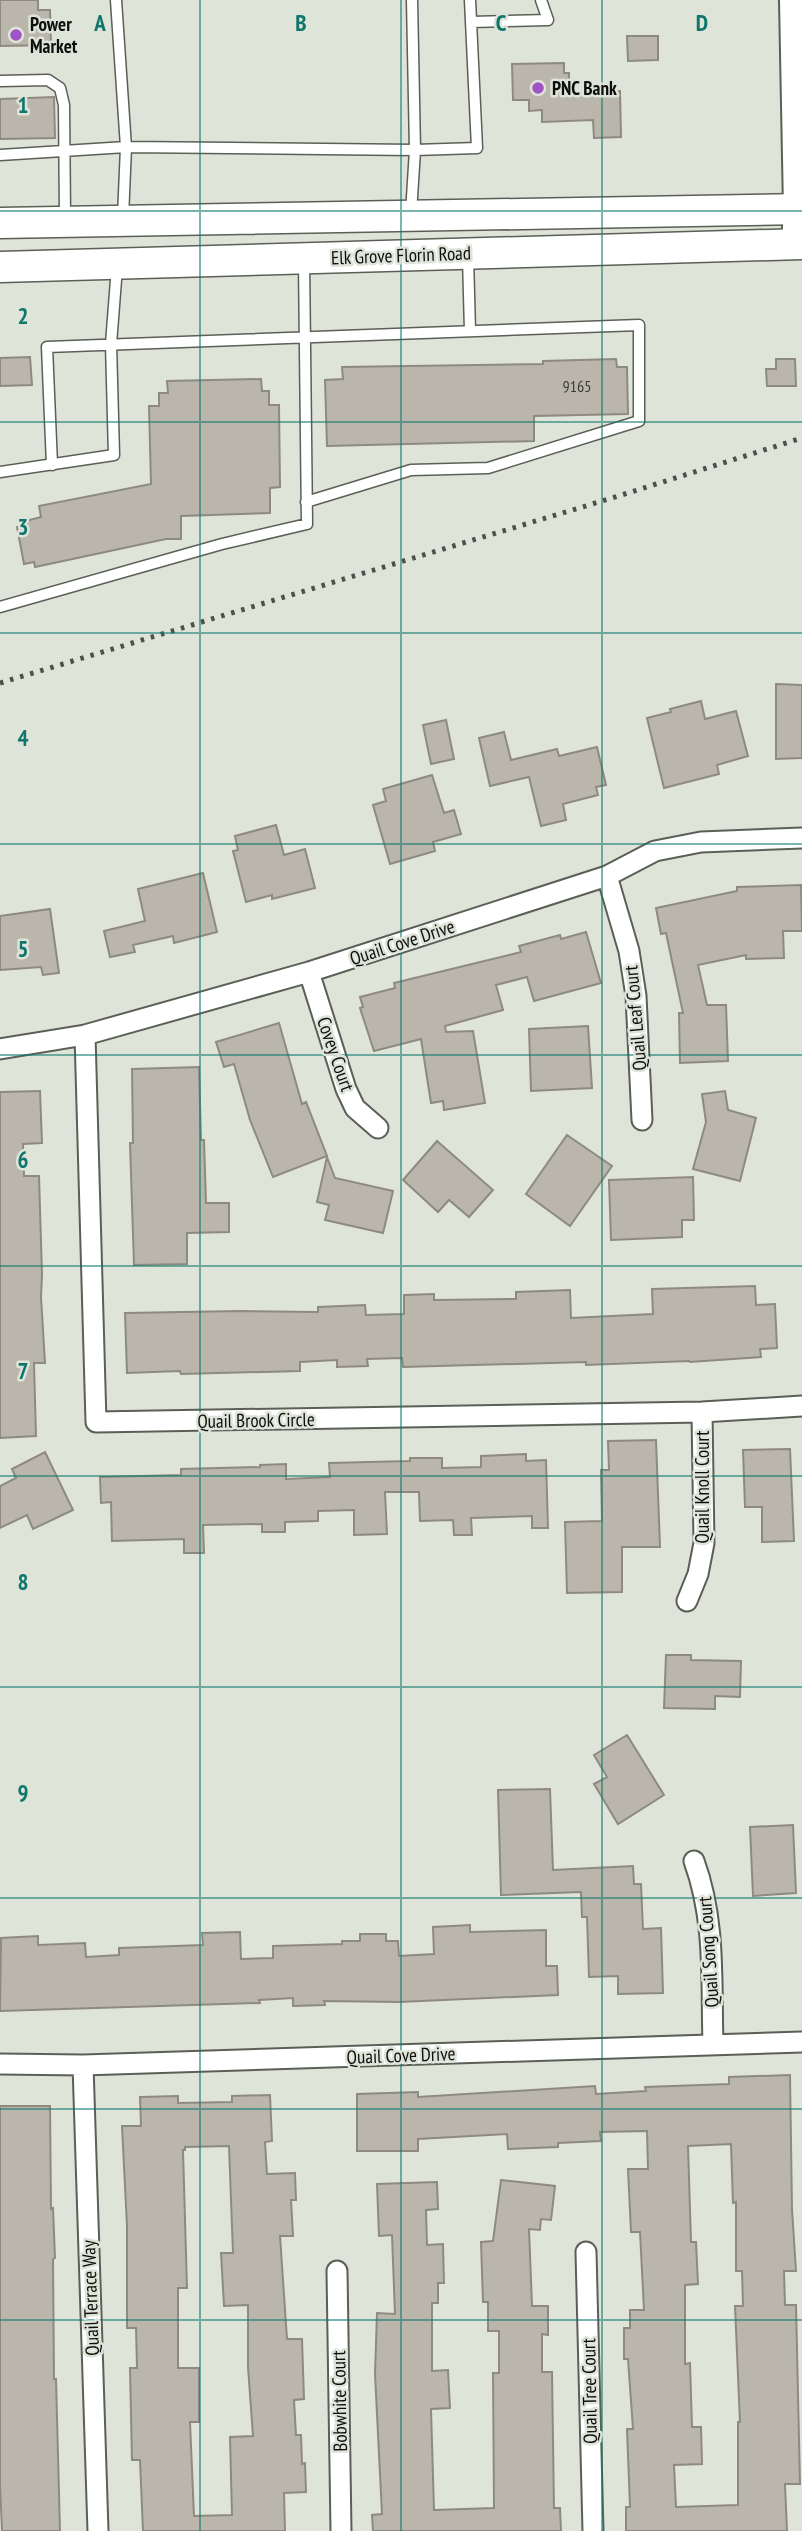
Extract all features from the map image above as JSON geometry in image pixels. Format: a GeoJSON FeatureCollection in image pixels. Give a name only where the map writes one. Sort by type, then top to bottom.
{"type":"FeatureCollection","features":[{"type":"Feature","properties":{"kind":"main road","name":"Elk Grove Florin Road"},"geometry":{"type":"LineString","coordinates":[[0,223],[800,209]]}},
{"type":"Feature","properties":{"kind":"main road"},"geometry":{"type":"LineString","coordinates":[[468,253],[485,237],[539,234],[571,225],[597,213]]}},
{"type":"Feature","properties":{"kind":"main road"},"geometry":{"type":"LineString","coordinates":[[339,256],[365,237],[395,237],[406,232],[411,217]]}},
{"type":"Feature","properties":{"kind":"main road","name":"Elk Grove Florin Road"},"geometry":{"type":"LineString","coordinates":[[0,267],[799,244]]}},
{"type":"Feature","properties":{"kind":"street"},"geometry":{"type":"LineString","coordinates":[[793,0],[799,244]]}},
{"type":"Feature","properties":{"kind":"street","name":"Quail Cove Drive"},"geometry":{"type":"LineString","coordinates":[[0,1049],[85,1035],[309,972],[607,876],[656,851],[701,842],[802,838]]}},
{"type":"Feature","properties":{"kind":"street","name":"Quail Leaf Court"},"geometry":{"type":"LineString","coordinates":[[607,876],[629,951],[636,996],[642,1120]]}},
{"type":"Feature","properties":{"kind":"street","name":"Covey Court"},"geometry":{"type":"LineString","coordinates":[[309,972],[346,1089],[355,1108],[378,1128]]}},
{"type":"Feature","properties":{"kind":"street","name":"Quail Brook Circle"},"geometry":{"type":"LineString","coordinates":[[85,1035],[96,1422],[702,1412],[802,1406]]}},
{"type":"Feature","properties":{"kind":"street","name":"Quail Knoll Court"},"geometry":{"type":"LineString","coordinates":[[687,1601],[698,1574],[704,1543],[702,1412]]}},
{"type":"Feature","properties":{"kind":"street","name":"Quail Song Court"},"geometry":{"type":"LineString","coordinates":[[694,1861],[705,1890],[710,1921],[713,2045]]}},
{"type":"Feature","properties":{"kind":"street","name":"Quail Cove Drive"},"geometry":{"type":"LineString","coordinates":[[0,2064],[83,2066],[802,2042]]}},
{"type":"Feature","properties":{"kind":"street","name":"Quail Terrace Way"},"geometry":{"type":"LineString","coordinates":[[83,2066],[98,2531]]}},
{"type":"Feature","properties":{"kind":"street","name":"Quail Tree Court"},"geometry":{"type":"LineString","coordinates":[[586,2252],[593,2531]]}},
{"type":"Feature","properties":{"kind":"street","name":"Bobwhite Court"},"geometry":{"type":"LineString","coordinates":[[337,2271],[341,2531]]}},
{"type":"Feature","properties":{"kind":"lane"},"geometry":{"type":"LineString","coordinates":[[116,0],[126,148],[123,221]]}},
{"type":"Feature","properties":{"kind":"lane"},"geometry":{"type":"LineString","coordinates":[[411,217],[415,150],[412,0]]}},
{"type":"Feature","properties":{"kind":"lane"},"geometry":{"type":"LineString","coordinates":[[0,155],[126,148],[478,148],[470,0]]}},
{"type":"Feature","properties":{"kind":"lane"},"geometry":{"type":"LineString","coordinates":[[471,22],[548,20],[541,0]]}},
{"type":"Feature","properties":{"kind":"lane"},"geometry":{"type":"LineString","coordinates":[[0,81],[48,80],[60,88],[64,105],[65,221]]}},
{"type":"Feature","properties":{"kind":"lane"},"geometry":{"type":"LineString","coordinates":[[468,253],[470,331]]}},
{"type":"Feature","properties":{"kind":"lane"},"geometry":{"type":"LineString","coordinates":[[0,607],[222,544],[307,524],[304,257]]}},
{"type":"Feature","properties":{"kind":"lane"},"geometry":{"type":"LineString","coordinates":[[0,472],[114,455],[111,344],[117,264]]}},
{"type":"Feature","properties":{"kind":"lane"},"geometry":{"type":"LineString","coordinates":[[52,465],[47,346],[639,325],[639,421],[488,468],[411,470],[306,502]]}},
{"type":"Feature","properties":{"kind":"building"},"geometry":{"type":"Polygon","coordinates":[[[0,0],[38,0],[38,10],[50,10],[51,45],[0,46],[0,0]]]}},
{"type":"Feature","properties":{"kind":"building"},"geometry":{"type":"Polygon","coordinates":[[[627,36],[658,36],[658,60],[628,61],[627,36]]]}},
{"type":"Feature","properties":{"kind":"building"},"geometry":{"type":"Polygon","coordinates":[[[564,63],[564,73],[569,73],[569,93],[620,91],[621,137],[594,138],[593,120],[542,122],[542,110],[529,111],[529,100],[513,100],[512,64],[564,63]]]}},
{"type":"Feature","properties":{"kind":"building"},"geometry":{"type":"Polygon","coordinates":[[[54,97],[55,138],[0,139],[0,99],[54,97]]]}},
{"type":"Feature","properties":{"kind":"building"},"geometry":{"type":"Polygon","coordinates":[[[30,357],[32,385],[0,386],[0,358],[30,357]]]}},
{"type":"Feature","properties":{"kind":"building"},"geometry":{"type":"Polygon","coordinates":[[[616,359],[617,367],[627,367],[628,414],[534,416],[534,441],[327,446],[325,380],[343,379],[342,367],[543,364],[543,361],[616,359]]]}},
{"type":"Feature","properties":{"kind":"building"},"geometry":{"type":"Polygon","coordinates":[[[776,359],[795,359],[796,386],[767,386],[766,369],[776,369],[776,359]]]}},
{"type":"Feature","properties":{"kind":"building"},"geometry":{"type":"Polygon","coordinates":[[[261,379],[262,391],[269,391],[269,405],[279,405],[280,487],[270,488],[270,513],[181,516],[181,539],[166,539],[35,567],[34,562],[24,564],[17,527],[41,517],[39,506],[151,484],[149,406],[159,406],[159,393],[168,393],[167,381],[261,379]]]}},
{"type":"Feature","properties":{"kind":"building"},"geometry":{"type":"Polygon","coordinates":[[[776,684],[802,685],[802,758],[776,759],[776,684]]]}},
{"type":"Feature","properties":{"kind":"building"},"geometry":{"type":"Polygon","coordinates":[[[701,701],[705,719],[736,711],[748,756],[717,765],[719,774],[664,788],[647,718],[701,701]]]}},
{"type":"Feature","properties":{"kind":"building"},"geometry":{"type":"Polygon","coordinates":[[[446,720],[454,759],[431,764],[423,725],[446,720]]]}},
{"type":"Feature","properties":{"kind":"building"},"geometry":{"type":"Polygon","coordinates":[[[504,732],[511,760],[557,749],[559,756],[597,747],[606,785],[596,787],[598,795],[563,804],[566,820],[541,826],[529,777],[490,786],[479,738],[504,732]]]}},
{"type":"Feature","properties":{"kind":"building"},"geometry":{"type":"Polygon","coordinates":[[[432,775],[444,813],[454,810],[461,834],[433,842],[435,851],[390,864],[373,805],[386,801],[383,789],[432,775]]]}},
{"type":"Feature","properties":{"kind":"building"},"geometry":{"type":"Polygon","coordinates":[[[276,825],[284,855],[305,849],[315,888],[272,899],[272,895],[246,902],[233,851],[238,850],[235,836],[276,825]]]}},
{"type":"Feature","properties":{"kind":"building"},"geometry":{"type":"Polygon","coordinates":[[[203,873],[217,932],[174,943],[173,936],[133,945],[135,952],[110,957],[104,931],[145,921],[138,889],[203,873]]]}},
{"type":"Feature","properties":{"kind":"building"},"geometry":{"type":"Polygon","coordinates":[[[801,885],[802,931],[783,931],[784,958],[746,959],[746,955],[698,965],[707,1005],[726,1005],[728,1061],[680,1063],[679,1013],[683,1013],[666,933],[661,934],[656,908],[737,891],[737,887],[801,885]]]}},
{"type":"Feature","properties":{"kind":"building"},"geometry":{"type":"Polygon","coordinates":[[[50,909],[59,973],[43,975],[41,967],[0,970],[0,916],[50,909]]]}},
{"type":"Feature","properties":{"kind":"building"},"geometry":{"type":"Polygon","coordinates":[[[586,932],[601,983],[534,1001],[527,977],[496,985],[503,1010],[445,1026],[446,1032],[473,1031],[485,1103],[444,1110],[443,1101],[431,1103],[421,1039],[374,1051],[360,1008],[363,1007],[360,997],[395,988],[394,983],[521,952],[519,946],[560,935],[561,939],[586,932]]]}},
{"type":"Feature","properties":{"kind":"building"},"geometry":{"type":"Polygon","coordinates":[[[279,1023],[302,1104],[306,1102],[327,1156],[273,1177],[250,1120],[234,1064],[224,1067],[216,1042],[279,1023]]]}},
{"type":"Feature","properties":{"kind":"building"},"geometry":{"type":"Polygon","coordinates":[[[588,1026],[592,1088],[531,1091],[529,1029],[588,1026]]]}},
{"type":"Feature","properties":{"kind":"building"},"geometry":{"type":"Polygon","coordinates":[[[199,1067],[206,1203],[229,1203],[229,1232],[187,1233],[187,1264],[134,1265],[130,1143],[133,1143],[132,1069],[199,1067]]]}},
{"type":"Feature","properties":{"kind":"building"},"geometry":{"type":"Polygon","coordinates":[[[40,1091],[42,1143],[23,1144],[24,1176],[39,1176],[45,1363],[34,1363],[36,1436],[0,1438],[0,1092],[40,1091]]]}},
{"type":"Feature","properties":{"kind":"building"},"geometry":{"type":"Polygon","coordinates":[[[725,1091],[728,1110],[756,1118],[740,1181],[693,1169],[706,1122],[702,1094],[725,1091]]]}},
{"type":"Feature","properties":{"kind":"building"},"geometry":{"type":"Polygon","coordinates":[[[567,1135],[612,1166],[570,1226],[526,1194],[567,1135]]]}},
{"type":"Feature","properties":{"kind":"building"},"geometry":{"type":"Polygon","coordinates":[[[437,1141],[493,1190],[469,1217],[449,1200],[438,1212],[403,1180],[437,1141]]]}},
{"type":"Feature","properties":{"kind":"building"},"geometry":{"type":"Polygon","coordinates":[[[327,1157],[335,1178],[393,1191],[383,1233],[325,1220],[329,1205],[317,1202],[327,1157]]]}},
{"type":"Feature","properties":{"kind":"building"},"geometry":{"type":"Polygon","coordinates":[[[693,1177],[694,1220],[682,1220],[682,1237],[611,1240],[609,1180],[693,1177]]]}},
{"type":"Feature","properties":{"kind":"building"},"geometry":{"type":"Polygon","coordinates":[[[755,1286],[756,1305],[775,1304],[777,1348],[760,1349],[761,1357],[586,1365],[586,1362],[403,1367],[402,1358],[367,1359],[368,1366],[337,1367],[337,1360],[300,1362],[300,1371],[127,1373],[125,1313],[318,1312],[318,1307],[365,1305],[366,1315],[404,1314],[404,1295],[434,1294],[434,1300],[516,1299],[516,1292],[570,1290],[571,1318],[653,1314],[652,1289],[755,1286]]]}},
{"type":"Feature","properties":{"kind":"building"},"geometry":{"type":"Polygon","coordinates":[[[656,1440],[660,1547],[622,1547],[622,1592],[567,1593],[565,1522],[602,1521],[601,1470],[609,1470],[608,1441],[656,1440]]]}},
{"type":"Feature","properties":{"kind":"building"},"geometry":{"type":"Polygon","coordinates":[[[790,1449],[794,1541],[762,1542],[762,1507],[745,1507],[743,1450],[790,1449]]]}},
{"type":"Feature","properties":{"kind":"building"},"geometry":{"type":"Polygon","coordinates":[[[45,1452],[73,1510],[33,1529],[27,1515],[0,1528],[0,1486],[16,1478],[12,1469],[45,1452]]]}},
{"type":"Feature","properties":{"kind":"building"},"geometry":{"type":"Polygon","coordinates":[[[526,1454],[526,1461],[546,1460],[548,1528],[532,1528],[532,1516],[471,1518],[472,1535],[454,1535],[453,1520],[420,1521],[419,1492],[385,1492],[387,1534],[354,1535],[354,1510],[318,1511],[318,1521],[285,1522],[285,1532],[262,1532],[262,1524],[203,1525],[204,1553],[184,1553],[184,1539],[112,1541],[111,1502],[101,1503],[100,1477],[181,1475],[181,1469],[286,1464],[286,1479],[330,1477],[329,1463],[442,1458],[442,1468],[481,1467],[481,1456],[526,1454]]]}},
{"type":"Feature","properties":{"kind":"building"},"geometry":{"type":"Polygon","coordinates":[[[666,1655],[691,1655],[691,1660],[741,1661],[740,1697],[715,1696],[715,1709],[664,1708],[666,1655]]]}},
{"type":"Feature","properties":{"kind":"building"},"geometry":{"type":"Polygon","coordinates":[[[627,1735],[664,1795],[618,1824],[594,1784],[607,1777],[594,1755],[627,1735]]]}},
{"type":"Feature","properties":{"kind":"building"},"geometry":{"type":"Polygon","coordinates":[[[550,1789],[553,1870],[633,1866],[634,1884],[641,1884],[643,1929],[661,1928],[663,1993],[618,1994],[618,1976],[589,1977],[587,1917],[582,1917],[581,1892],[501,1895],[498,1790],[550,1789]]]}},
{"type":"Feature","properties":{"kind":"building"},"geometry":{"type":"Polygon","coordinates":[[[793,1825],[796,1893],[753,1896],[750,1827],[793,1825]]]}},
{"type":"Feature","properties":{"kind":"building"},"geometry":{"type":"Polygon","coordinates":[[[470,1925],[470,1932],[546,1930],[546,1966],[557,1966],[558,1995],[399,2002],[324,2001],[325,2005],[293,2006],[293,1998],[259,2000],[260,2003],[0,2011],[1,1938],[38,1936],[38,1945],[85,1943],[86,1957],[119,1955],[119,1948],[203,1945],[202,1933],[240,1932],[241,1959],[273,1958],[273,1946],[342,1944],[342,1941],[360,1941],[360,1934],[386,1934],[386,1941],[398,1941],[399,1956],[434,1954],[433,1927],[470,1925]]]}},
{"type":"Feature","properties":{"kind":"building"},"geometry":{"type":"Polygon","coordinates":[[[790,2075],[792,2209],[796,2271],[784,2271],[785,2305],[796,2305],[800,2484],[785,2484],[787,2531],[626,2531],[626,2507],[630,2507],[627,2429],[633,2429],[628,2359],[624,2359],[624,2328],[630,2328],[630,2310],[644,2310],[640,2232],[631,2232],[628,2169],[648,2169],[647,2131],[600,2132],[601,2141],[558,2143],[558,2147],[508,2149],[507,2134],[418,2139],[418,2151],[357,2151],[357,2094],[418,2092],[418,2097],[595,2086],[596,2094],[646,2091],[645,2087],[729,2084],[729,2077],[790,2075]],[[731,2144],[688,2146],[691,2242],[696,2242],[698,2284],[685,2285],[685,2364],[690,2363],[692,2427],[701,2427],[702,2464],[674,2465],[676,2507],[738,2505],[740,2422],[735,2306],[743,2306],[742,2271],[736,2271],[736,2202],[733,2203],[731,2144]]]}},
{"type":"Feature","properties":{"kind":"building"},"geometry":{"type":"Polygon","coordinates":[[[270,2095],[272,2141],[265,2142],[267,2174],[295,2173],[296,2200],[291,2200],[293,2236],[280,2236],[287,2339],[302,2339],[304,2399],[294,2400],[296,2435],[301,2435],[302,2464],[305,2463],[306,2492],[284,2493],[285,2531],[143,2531],[140,2460],[132,2460],[130,2368],[137,2368],[136,2328],[127,2328],[127,2226],[122,2126],[141,2126],[140,2097],[178,2096],[178,2103],[232,2102],[232,2096],[270,2095]],[[229,2146],[185,2147],[187,2288],[178,2288],[178,2368],[199,2368],[199,2422],[190,2422],[194,2516],[232,2515],[230,2437],[253,2436],[248,2367],[248,2305],[224,2306],[221,2253],[233,2253],[229,2146]]]}},
{"type":"Feature","properties":{"kind":"building"},"geometry":{"type":"Polygon","coordinates":[[[0,2106],[50,2106],[51,2209],[53,2208],[55,2258],[54,2379],[60,2531],[2,2531],[0,2106]]]}},
{"type":"Feature","properties":{"kind":"building"},"geometry":{"type":"Polygon","coordinates":[[[501,2180],[555,2186],[551,2220],[541,2219],[540,2230],[529,2229],[532,2306],[548,2306],[548,2335],[542,2334],[542,2372],[552,2372],[554,2508],[560,2508],[561,2531],[373,2531],[372,2515],[382,2514],[375,2374],[377,2313],[395,2314],[392,2235],[379,2236],[377,2184],[437,2182],[438,2209],[426,2210],[427,2245],[443,2244],[444,2283],[438,2283],[438,2303],[432,2303],[432,2371],[448,2370],[450,2408],[431,2409],[434,2510],[494,2508],[493,2373],[499,2373],[499,2331],[488,2331],[488,2302],[483,2302],[481,2242],[493,2241],[501,2180]]]}},
{"type":"Feature","properties":{"kind":"railway"},"geometry":{"type":"LineString","coordinates":[[0,683],[802,438]]}},
{"type":"Feature","properties":{"kind":"place","name":"Power Market"},"geometry":{"type":"Point","coordinates":[16,35]}},
{"type":"Feature","properties":{"kind":"place","name":"PNC Bank"},"geometry":{"type":"Point","coordinates":[538,88]}}]}
